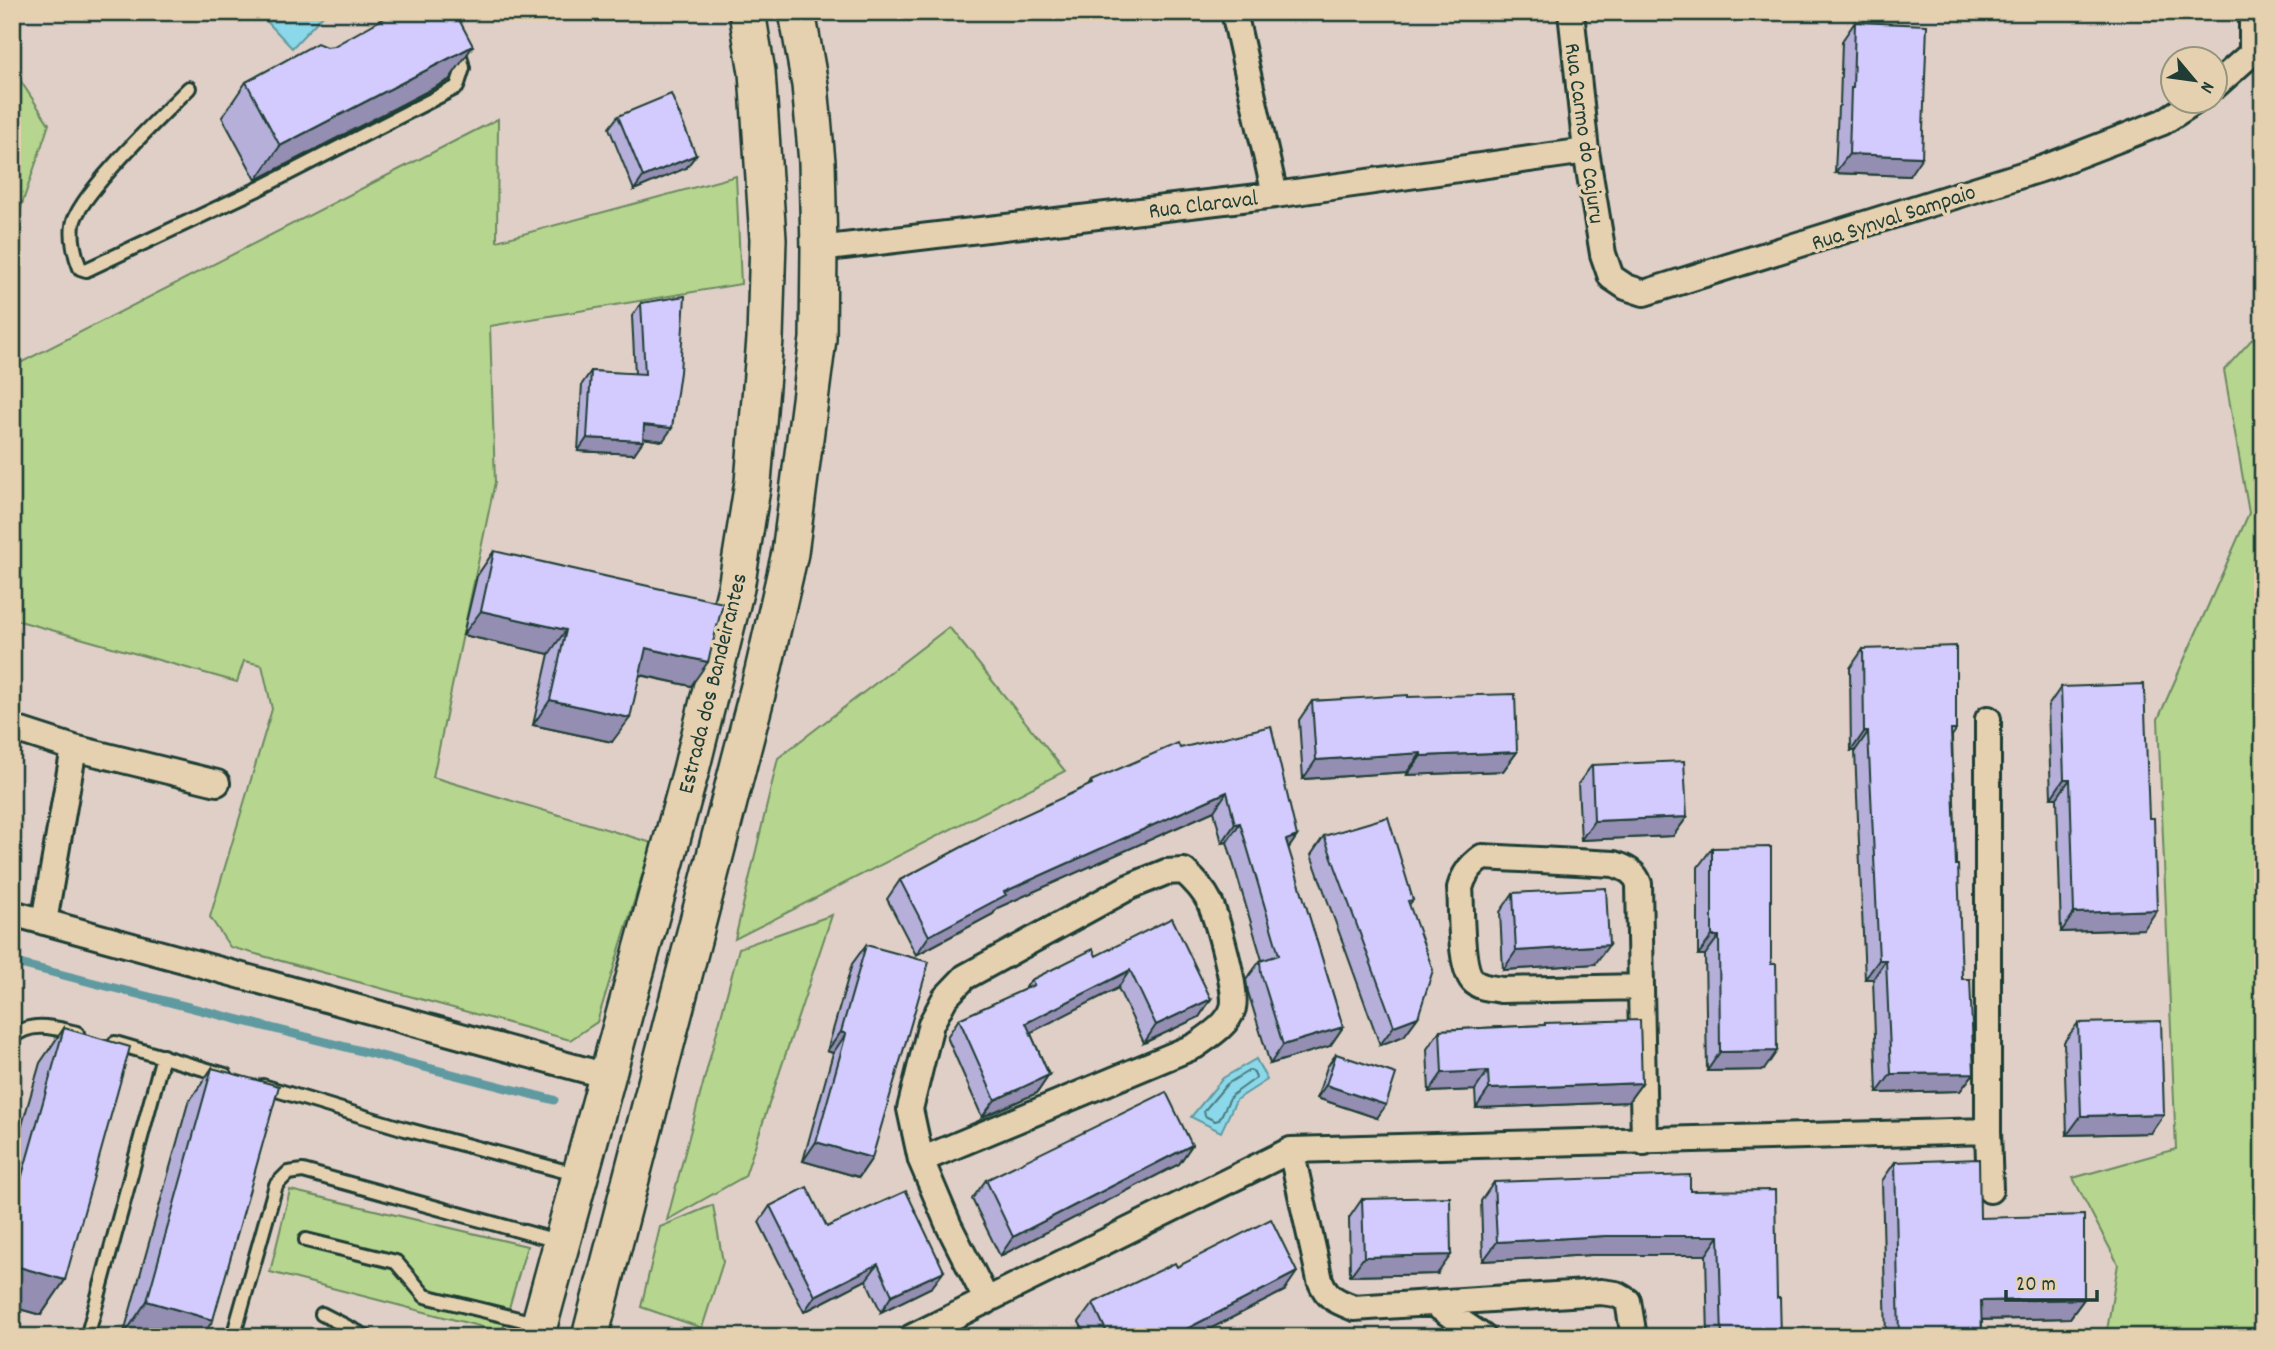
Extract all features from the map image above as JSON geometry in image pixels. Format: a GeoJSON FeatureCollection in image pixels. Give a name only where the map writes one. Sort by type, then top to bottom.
{"type":"FeatureCollection","features":[{"type":"Feature","properties":{"kind":"main road","name":"Estrada dos Bandeirantes"},"geometry":{"type":"LineString","coordinates":[[538,1331],[687,783],[729,614],[753,482],[765,339],[768,239],[757,72],[747,12]]}},
{"type":"Feature","properties":{"kind":"main road","name":"Estrada dos Bandeirantes"},"geometry":{"type":"LineString","coordinates":[[596,1335],[763,671],[790,553],[818,339],[817,162],[810,85],[797,12]]}},
{"type":"Feature","properties":{"kind":"street"},"geometry":{"type":"LineString","coordinates":[[1234,12],[1275,195]]}},
{"type":"Feature","properties":{"kind":"street","name":"Rua Carmo do Cajuru"},"geometry":{"type":"LineString","coordinates":[[1570,12],[1586,151],[1603,254]]}},
{"type":"Feature","properties":{"kind":"street"},"geometry":{"type":"LineString","coordinates":[[2230,73],[2252,53],[2252,12]]}},
{"type":"Feature","properties":{"kind":"street","name":"Rua Synval Sampaio"},"geometry":{"type":"LineString","coordinates":[[1603,254],[1611,277],[1626,288],[1644,293],[2044,168],[2172,116]]}},
{"type":"Feature","properties":{"kind":"street","name":"Rua Claraval"},"geometry":{"type":"LineString","coordinates":[[819,249],[1275,195],[1586,151]]}},
{"type":"Feature","properties":{"kind":"street"},"geometry":{"type":"LineString","coordinates":[[1988,719],[1990,1190]]}},
{"type":"Feature","properties":{"kind":"street"},"geometry":{"type":"LineString","coordinates":[[12,728],[74,748],[217,783]]}},
{"type":"Feature","properties":{"kind":"street"},"geometry":{"type":"LineString","coordinates":[[44,922],[74,748]]}},
{"type":"Feature","properties":{"kind":"street"},"geometry":{"type":"LineString","coordinates":[[1641,987],[1501,990],[1474,982],[1466,969],[1460,888],[1463,877],[1472,864],[1482,858],[1615,864],[1626,867],[1636,876],[1639,884],[1641,987],[1644,1142]]}},
{"type":"Feature","properties":{"kind":"street"},"geometry":{"type":"LineString","coordinates":[[921,1160],[1195,1046],[1224,1024],[1234,1007],[1231,975],[1209,901],[1196,882],[1184,871],[1166,872],[1129,887],[965,976],[945,998],[932,1024],[910,1109],[921,1160],[949,1226],[987,1301]]}},
{"type":"Feature","properties":{"kind":"street"},"geometry":{"type":"LineString","coordinates":[[12,913],[607,1076]]}},
{"type":"Feature","properties":{"kind":"street"},"geometry":{"type":"LineString","coordinates":[[912,1337],[1291,1150],[1988,1131]]}},
{"type":"Feature","properties":{"kind":"street"},"geometry":{"type":"LineString","coordinates":[[1291,1150],[1325,1293],[1354,1308],[1436,1305],[1601,1292],[1616,1294],[1628,1301],[1634,1337]]}},
{"type":"Feature","properties":{"kind":"street"},"geometry":{"type":"LineString","coordinates":[[1436,1305],[1483,1337]]}},
{"type":"Feature","properties":{"kind":"lane"},"geometry":{"type":"LineString","coordinates":[[189,88],[90,191],[72,223],[80,268],[86,270],[258,189],[457,88],[463,68],[456,34]]}},
{"type":"Feature","properties":{"kind":"lane"},"geometry":{"type":"LineString","coordinates":[[12,1038],[19,1031],[46,1025],[163,1056],[405,1129],[580,1175]]}},
{"type":"Feature","properties":{"kind":"lane"},"geometry":{"type":"LineString","coordinates":[[89,1331],[163,1056]]}},
{"type":"Feature","properties":{"kind":"lane"},"geometry":{"type":"LineString","coordinates":[[233,1337],[276,1185],[288,1173],[303,1171],[562,1242]]}},
{"type":"Feature","properties":{"kind":"lane"},"geometry":{"type":"LineString","coordinates":[[306,1240],[396,1262],[425,1296],[538,1331]]}},
{"type":"Feature","properties":{"kind":"lane"},"geometry":{"type":"LineString","coordinates":[[322,1314],[367,1337]]}},
{"type":"Feature","properties":{"kind":"green space"},"geometry":{"type":"Polygon","coordinates":[[[12,68],[49,124],[12,234],[12,68]]]}},
{"type":"Feature","properties":{"kind":"green space"},"geometry":{"type":"Polygon","coordinates":[[[498,119],[497,241],[736,176],[741,284],[490,326],[495,482],[433,777],[652,843],[597,1022],[570,1040],[230,947],[210,917],[272,709],[262,665],[244,661],[237,682],[12,619],[12,367],[498,119]]]}},
{"type":"Feature","properties":{"kind":"green space"},"geometry":{"type":"Polygon","coordinates":[[[2263,327],[2263,1337],[2106,1337],[2118,1264],[2073,1178],[2176,1149],[2158,719],[2249,513],[2224,370],[2263,327]]]}},
{"type":"Feature","properties":{"kind":"green space"},"geometry":{"type":"Polygon","coordinates":[[[949,627],[1065,771],[735,939],[778,758],[949,627]]]}},
{"type":"Feature","properties":{"kind":"green space"},"geometry":{"type":"Polygon","coordinates":[[[832,915],[745,1176],[667,1220],[739,948],[832,915]]]}},
{"type":"Feature","properties":{"kind":"green space"},"geometry":{"type":"Polygon","coordinates":[[[290,1190],[527,1246],[502,1332],[270,1272],[290,1190]]]}},
{"type":"Feature","properties":{"kind":"green space"},"geometry":{"type":"Polygon","coordinates":[[[713,1205],[723,1262],[702,1328],[641,1307],[660,1227],[713,1205]]]}},
{"type":"Feature","properties":{"kind":"water"},"geometry":{"type":"Polygon","coordinates":[[[258,12],[326,12],[292,48],[258,12]]]}},
{"type":"Feature","properties":{"kind":"water"},"geometry":{"type":"Polygon","coordinates":[[[1256,1059],[1267,1080],[1236,1100],[1221,1132],[1191,1117],[1223,1078],[1256,1059]]]}},
{"type":"Feature","properties":{"kind":"building"},"geometry":{"type":"Polygon","coordinates":[[[395,12],[455,12],[473,46],[280,146],[246,82],[317,43],[326,47],[334,46],[395,12]]]}},
{"type":"Feature","properties":{"kind":"building"},"geometry":{"type":"Polygon","coordinates":[[[1855,22],[1927,25],[1922,157],[1849,154],[1855,22]]]}},
{"type":"Feature","properties":{"kind":"building"},"geometry":{"type":"Polygon","coordinates":[[[671,94],[696,155],[643,177],[618,116],[671,94]]]}},
{"type":"Feature","properties":{"kind":"building"},"geometry":{"type":"Polygon","coordinates":[[[685,296],[680,372],[672,428],[644,425],[643,441],[587,438],[591,371],[645,374],[641,303],[685,296]]]}},
{"type":"Feature","properties":{"kind":"building"},"geometry":{"type":"Polygon","coordinates":[[[494,551],[723,603],[708,662],[646,648],[630,718],[550,700],[566,630],[481,611],[494,551]]]}},
{"type":"Feature","properties":{"kind":"building"},"geometry":{"type":"Polygon","coordinates":[[[1956,646],[1956,730],[1951,730],[1956,865],[1962,979],[1970,979],[1974,1073],[1891,1074],[1886,960],[1879,960],[1868,732],[1864,732],[1863,649],[1956,646]]]}},
{"type":"Feature","properties":{"kind":"building"},"geometry":{"type":"Polygon","coordinates":[[[2144,684],[2149,818],[2154,818],[2157,910],[2074,913],[2070,779],[2064,779],[2061,687],[2144,684]]]}},
{"type":"Feature","properties":{"kind":"building"},"geometry":{"type":"Polygon","coordinates":[[[1515,694],[1517,752],[1421,756],[1421,753],[1316,760],[1312,701],[1408,695],[1515,694]]]}},
{"type":"Feature","properties":{"kind":"building"},"geometry":{"type":"Polygon","coordinates":[[[1271,726],[1297,836],[1286,840],[1343,1027],[1283,1045],[1261,973],[1260,961],[1279,955],[1240,823],[1235,824],[1227,792],[1004,892],[1006,895],[929,936],[900,880],[1005,824],[1092,784],[1091,781],[1178,743],[1180,748],[1271,726]]]}},
{"type":"Feature","properties":{"kind":"building"},"geometry":{"type":"Polygon","coordinates":[[[1684,761],[1687,817],[1594,821],[1592,765],[1684,761]]]}},
{"type":"Feature","properties":{"kind":"building"},"geometry":{"type":"Polygon","coordinates":[[[1388,817],[1413,900],[1408,901],[1433,970],[1418,1017],[1394,1026],[1324,836],[1388,817]]]}},
{"type":"Feature","properties":{"kind":"building"},"geometry":{"type":"Polygon","coordinates":[[[1771,847],[1771,964],[1776,964],[1777,1051],[1720,1052],[1719,936],[1712,936],[1712,848],[1771,847]]]}},
{"type":"Feature","properties":{"kind":"building"},"geometry":{"type":"Polygon","coordinates":[[[1606,888],[1609,945],[1516,951],[1513,893],[1606,888]]]}},
{"type":"Feature","properties":{"kind":"building"},"geometry":{"type":"Polygon","coordinates":[[[1172,918],[1211,999],[1156,1025],[1130,970],[1026,1023],[1049,1075],[995,1100],[959,1019],[1034,985],[1031,980],[1093,949],[1096,956],[1172,918]]]}},
{"type":"Feature","properties":{"kind":"building"},"geometry":{"type":"Polygon","coordinates":[[[866,945],[929,962],[872,1158],[816,1142],[846,1034],[841,1032],[866,945]]]}},
{"type":"Feature","properties":{"kind":"building"},"geometry":{"type":"Polygon","coordinates":[[[1640,1020],[1642,1083],[1489,1089],[1488,1071],[1442,1073],[1440,1030],[1640,1020]]]}},
{"type":"Feature","properties":{"kind":"building"},"geometry":{"type":"Polygon","coordinates":[[[2161,1021],[2164,1114],[2081,1116],[2078,1023],[2161,1021]]]}},
{"type":"Feature","properties":{"kind":"building"},"geometry":{"type":"Polygon","coordinates":[[[64,1028],[130,1047],[65,1280],[12,1265],[12,1211],[64,1028]]]}},
{"type":"Feature","properties":{"kind":"building"},"geometry":{"type":"Polygon","coordinates":[[[1336,1054],[1396,1074],[1386,1105],[1326,1085],[1336,1054]]]}},
{"type":"Feature","properties":{"kind":"building"},"geometry":{"type":"Polygon","coordinates":[[[212,1068],[279,1086],[213,1320],[147,1301],[212,1068]]]}},
{"type":"Feature","properties":{"kind":"building"},"geometry":{"type":"Polygon","coordinates":[[[1166,1092],[1192,1145],[1013,1237],[986,1180],[1166,1092]]]}},
{"type":"Feature","properties":{"kind":"building"},"geometry":{"type":"Polygon","coordinates":[[[1979,1159],[1980,1218],[2084,1215],[2084,1299],[1981,1301],[1982,1337],[1899,1337],[1895,1162],[1979,1159]]]}},
{"type":"Feature","properties":{"kind":"building"},"geometry":{"type":"Polygon","coordinates":[[[1690,1175],[1690,1191],[1775,1190],[1777,1298],[1780,1298],[1781,1337],[1722,1337],[1719,1236],[1605,1236],[1497,1242],[1494,1182],[1690,1175]]]}},
{"type":"Feature","properties":{"kind":"building"},"geometry":{"type":"Polygon","coordinates":[[[807,1187],[827,1227],[906,1191],[944,1271],[892,1295],[878,1264],[815,1296],[770,1206],[807,1187]]]}},
{"type":"Feature","properties":{"kind":"building"},"geometry":{"type":"Polygon","coordinates":[[[1450,1197],[1451,1255],[1364,1257],[1362,1199],[1450,1197]]]}},
{"type":"Feature","properties":{"kind":"building"},"geometry":{"type":"Polygon","coordinates":[[[1271,1219],[1297,1272],[1171,1337],[1109,1337],[1093,1303],[1175,1263],[1177,1267],[1271,1219]]]}},
{"type":"Feature","properties":{"kind":"waterway"},"geometry":{"type":"LineString","coordinates":[[12,962],[554,1100]]}}]}
